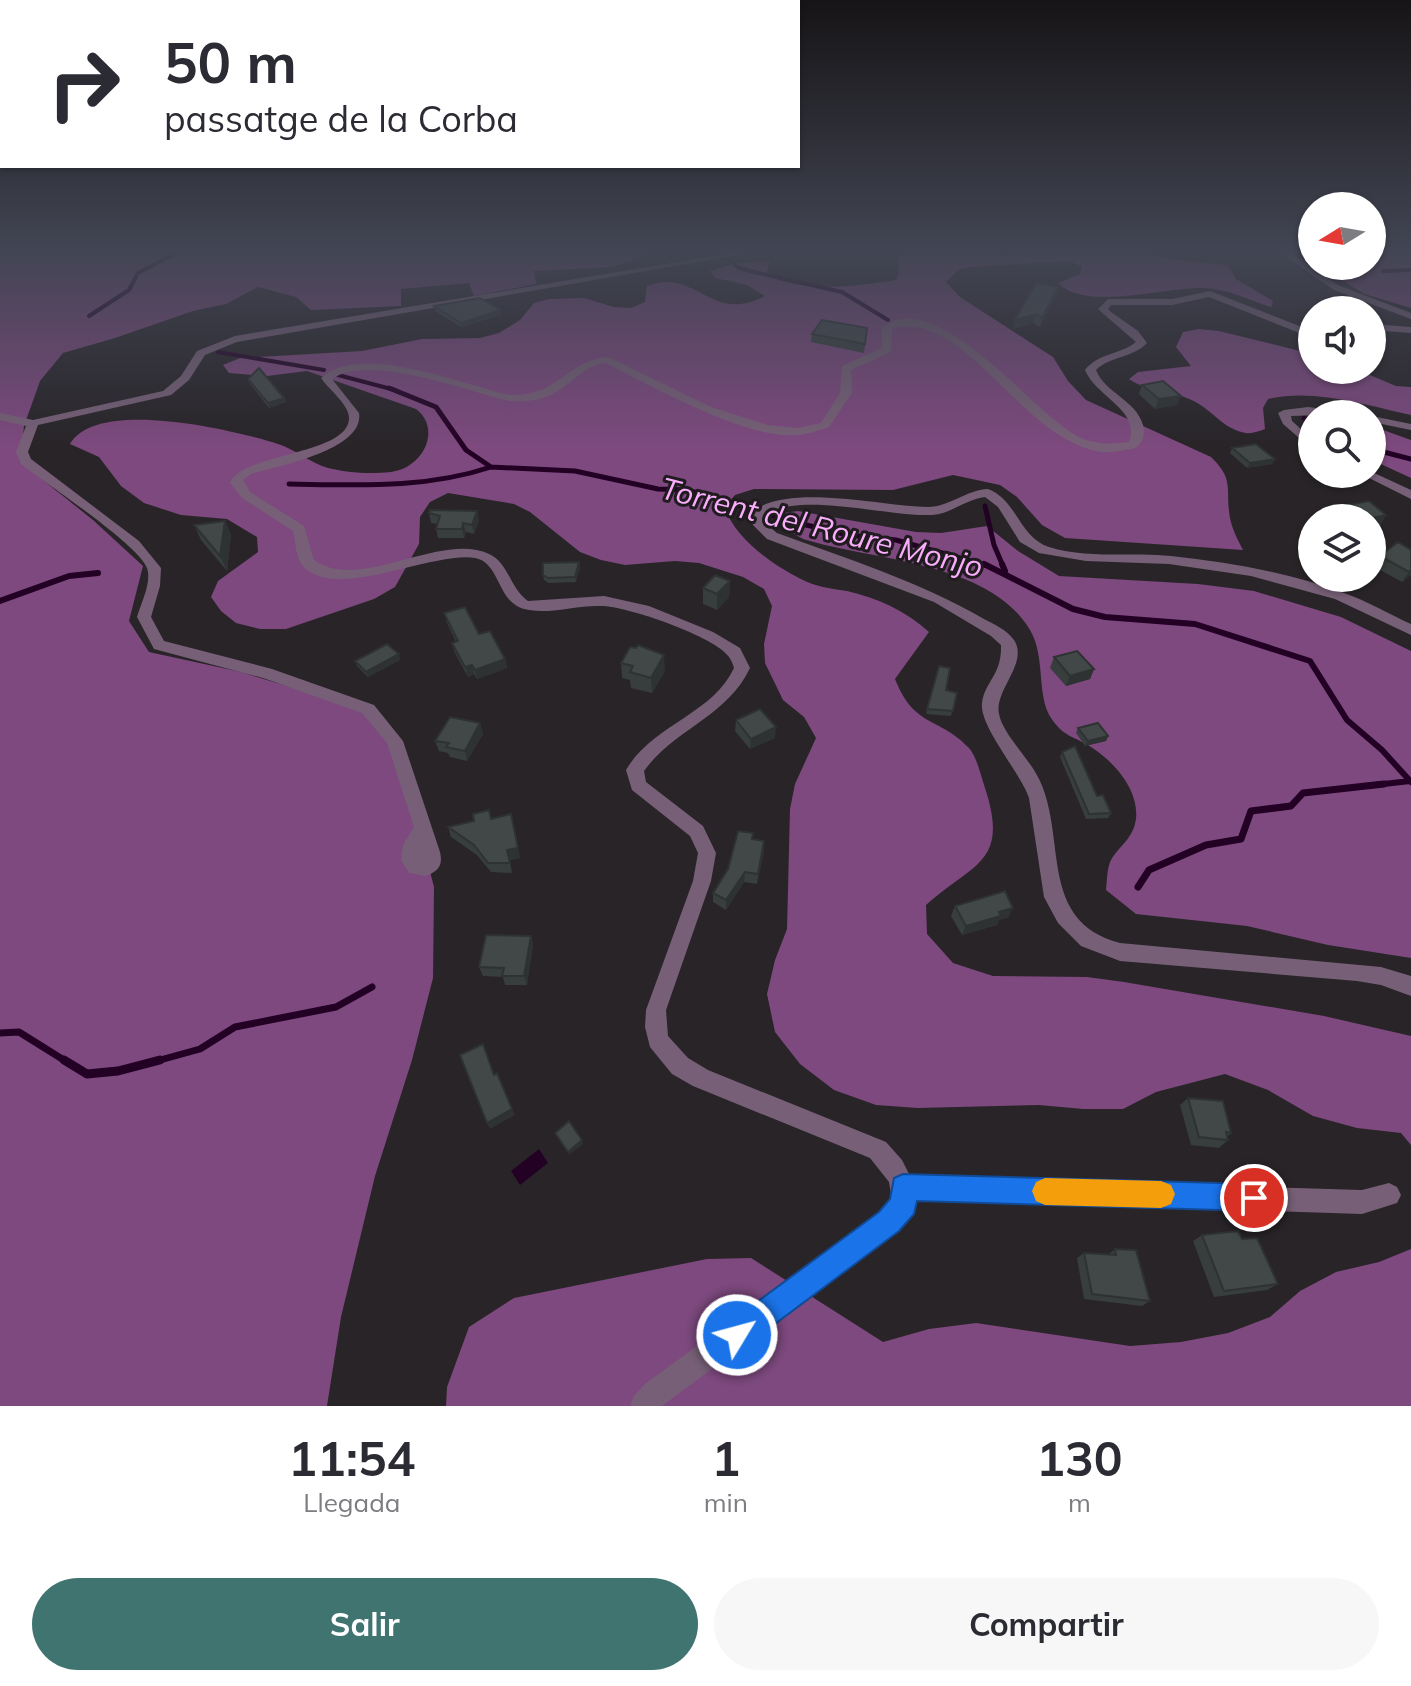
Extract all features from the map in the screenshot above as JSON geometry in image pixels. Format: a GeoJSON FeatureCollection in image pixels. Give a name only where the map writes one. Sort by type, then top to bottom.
{"type":"FeatureCollection","features":[{"type":"Feature","properties":{"kind":"street"},"geometry":{"type":"LineString","coordinates":[[0,416],[33,423],[167,393],[185,378],[201,353],[235,339],[380,315]]}},
{"type":"Feature","properties":{"kind":"street"},"geometry":{"type":"LineString","coordinates":[[644,1406],[655,1394],[889,1221],[904,1204],[899,1173],[878,1150],[701,1078],[680,1066],[658,1040],[656,1010],[696,902],[707,853],[697,831],[638,785],[635,770],[657,742],[732,692],[742,673],[736,652],[723,642],[630,605],[593,601],[534,607],[524,605],[511,595],[497,565],[478,555],[439,556],[342,576],[318,572],[306,559],[299,529],[246,495],[236,483],[237,479],[247,471],[328,445],[350,433],[354,423],[353,412],[326,378],[330,373],[344,369],[366,367],[409,371],[510,398],[527,399],[556,390],[591,363],[608,360],[707,409],[766,428],[798,432],[817,429],[830,418],[846,393],[846,368],[887,350],[887,328],[895,323],[928,326],[957,340],[994,368],[1031,407],[1065,433],[1094,446],[1116,448],[1134,445],[1138,428],[1124,405],[1098,386],[1090,370],[1097,361],[1134,350],[1142,343],[1138,335],[1107,315]]}},
{"type":"Feature","properties":{"kind":"street"},"geometry":{"type":"LineString","coordinates":[[1261,315],[1298,329]]}},
{"type":"Feature","properties":{"kind":"street"},"geometry":{"type":"LineString","coordinates":[[1386,328],[1411,330]]}},
{"type":"Feature","properties":{"kind":"street"},"geometry":{"type":"LineString","coordinates":[[1298,409],[1284,413],[1287,422],[1298,432]]}},
{"type":"Feature","properties":{"kind":"street"},"geometry":{"type":"LineString","coordinates":[[1386,422],[1411,427]]}},
{"type":"Feature","properties":{"kind":"street"},"geometry":{"type":"LineString","coordinates":[[33,423],[22,452],[25,461],[124,536],[153,565],[155,574],[144,617],[159,645],[267,673],[368,709],[395,741],[422,829]]}},
{"type":"Feature","properties":{"kind":"street"},"geometry":{"type":"LineString","coordinates":[[1386,483],[1411,495]]}},
{"type":"Feature","properties":{"kind":"street"},"geometry":{"type":"LineString","coordinates":[[1411,630],[1324,590],[1251,572],[1169,560],[1086,557],[1044,550],[1025,539],[1003,505],[988,493],[969,495],[948,509],[935,511],[789,501],[770,504],[757,514],[760,525],[772,536],[939,599],[996,632],[1008,643],[1009,662],[990,702],[991,718],[1032,781],[1038,798],[1054,897],[1078,934],[1104,948],[1120,952],[1357,972],[1411,986]]}},
{"type":"Feature","properties":{"kind":"street"},"geometry":{"type":"LineString","coordinates":[[903,1188],[1362,1202],[1389,1195]]}},
{"type":"Feature","properties":{"kind":"shaded area"},"geometry":{"type":"Polygon","coordinates":[[[0,315],[183,315],[63,353],[40,381],[24,426],[21,456],[28,468],[93,520],[143,566],[129,621],[149,652],[241,672],[380,715],[403,768],[434,887],[433,978],[412,1060],[375,1176],[341,1317],[327,1406],[0,1406],[0,315]]]}},
{"type":"Feature","properties":{"kind":"shaded area"},"geometry":{"type":"Polygon","coordinates":[[[524,315],[987,315],[1053,357],[1068,381],[1086,400],[1211,457],[1226,479],[1231,522],[1243,550],[1065,538],[1042,525],[1017,497],[1000,485],[953,475],[893,490],[754,489],[735,495],[725,507],[737,530],[747,541],[782,568],[815,585],[881,602],[929,632],[895,679],[903,695],[919,714],[958,738],[972,752],[992,813],[993,832],[982,859],[926,905],[927,934],[953,963],[993,976],[1087,977],[1124,982],[1324,1016],[1411,1036],[1411,1145],[1401,1133],[1357,1128],[1313,1116],[1268,1090],[1225,1074],[1156,1092],[1123,1109],[1039,1105],[918,1108],[876,1105],[834,1090],[800,1064],[775,1032],[767,994],[787,929],[790,809],[795,784],[816,738],[804,717],[783,700],[765,663],[764,644],[772,606],[764,589],[743,577],[699,563],[675,561],[625,565],[601,560],[580,552],[530,512],[514,504],[448,493],[430,502],[420,517],[419,544],[395,587],[374,599],[286,629],[260,629],[236,623],[221,611],[211,597],[218,581],[258,552],[257,537],[227,519],[181,515],[144,503],[121,486],[99,457],[70,444],[85,430],[107,422],[168,421],[258,438],[284,446],[333,469],[365,473],[397,471],[418,458],[426,444],[426,422],[416,409],[307,371],[267,376],[229,373],[223,365],[240,358],[362,351],[422,339],[480,338],[499,333],[524,315]]]}},
{"type":"Feature","properties":{"kind":"shaded area"},"geometry":{"type":"Polygon","coordinates":[[[1199,329],[1219,331],[1298,351],[1298,384],[1386,382],[1411,387],[1411,415],[1386,409],[1386,400],[1285,396],[1268,399],[1263,408],[1265,429],[1253,433],[1239,431],[1191,400],[1129,379],[1138,372],[1191,366],[1176,347],[1183,332],[1199,329]]]}},
{"type":"Feature","properties":{"kind":"shaded area"},"geometry":{"type":"Polygon","coordinates":[[[1386,431],[1411,440],[1411,478],[1386,466],[1386,431]]]}},
{"type":"Feature","properties":{"kind":"shaded area"},"geometry":{"type":"Polygon","coordinates":[[[798,511],[916,532],[941,533],[987,526],[1018,551],[1059,576],[1198,584],[1254,591],[1341,617],[1411,651],[1411,958],[1328,945],[1247,926],[1136,914],[1106,890],[1110,863],[1134,826],[1134,798],[1110,762],[1088,745],[1066,734],[1051,718],[1046,709],[1035,641],[1011,607],[987,590],[959,577],[803,539],[784,528],[776,514],[798,511]]]}},
{"type":"Feature","properties":{"kind":"shaded area"},"geometry":{"type":"Polygon","coordinates":[[[539,1149],[548,1163],[520,1185],[511,1171],[539,1149]]]}},
{"type":"Feature","properties":{"kind":"shaded area"},"geometry":{"type":"Polygon","coordinates":[[[1411,1249],[1411,1406],[446,1406],[447,1387],[469,1327],[514,1298],[707,1259],[751,1258],[883,1342],[929,1329],[976,1323],[1130,1346],[1181,1342],[1228,1333],[1270,1317],[1300,1291],[1336,1272],[1379,1262],[1411,1249]]]}},
{"type":"Feature","properties":{"kind":"building"},"geometry":{"type":"Polygon","coordinates":[[[448,315],[487,315],[461,323],[448,315]]]}},
{"type":"Feature","properties":{"kind":"building"},"geometry":{"type":"Polygon","coordinates":[[[1018,315],[1034,315],[1015,320],[1018,315]]]}},
{"type":"Feature","properties":{"kind":"building"},"geometry":{"type":"Polygon","coordinates":[[[822,320],[867,328],[865,344],[812,334],[822,320]]]}},
{"type":"Feature","properties":{"kind":"building"},"geometry":{"type":"Polygon","coordinates":[[[259,368],[284,398],[268,403],[248,379],[259,368]]]}},
{"type":"Feature","properties":{"kind":"building"},"geometry":{"type":"Polygon","coordinates":[[[1163,381],[1181,396],[1159,399],[1142,385],[1163,381]]]}},
{"type":"Feature","properties":{"kind":"building"},"geometry":{"type":"Polygon","coordinates":[[[1256,444],[1275,459],[1250,463],[1232,448],[1256,444]]]}},
{"type":"Feature","properties":{"kind":"building"},"geometry":{"type":"Polygon","coordinates":[[[430,510],[477,511],[472,525],[463,523],[462,529],[436,529],[440,516],[429,513],[430,510]]]}},
{"type":"Feature","properties":{"kind":"building"},"geometry":{"type":"Polygon","coordinates":[[[225,521],[220,556],[194,525],[225,521]]]}},
{"type":"Feature","properties":{"kind":"building"},"geometry":{"type":"Polygon","coordinates":[[[1398,542],[1411,550],[1411,570],[1409,572],[1386,559],[1386,551],[1398,542]]]}},
{"type":"Feature","properties":{"kind":"building"},"geometry":{"type":"Polygon","coordinates":[[[579,562],[575,577],[548,578],[543,575],[543,563],[579,562]]]}},
{"type":"Feature","properties":{"kind":"building"},"geometry":{"type":"Polygon","coordinates":[[[715,575],[730,581],[717,594],[703,588],[715,575]]]}},
{"type":"Feature","properties":{"kind":"building"},"geometry":{"type":"Polygon","coordinates":[[[465,607],[479,634],[490,631],[505,659],[475,670],[472,665],[465,667],[452,643],[458,641],[444,613],[465,607]]]}},
{"type":"Feature","properties":{"kind":"building"},"geometry":{"type":"Polygon","coordinates":[[[387,644],[399,654],[366,672],[355,661],[387,644]]]}},
{"type":"Feature","properties":{"kind":"building"},"geometry":{"type":"Polygon","coordinates":[[[638,645],[664,655],[651,678],[630,672],[633,666],[621,663],[630,647],[636,648],[638,645]]]}},
{"type":"Feature","properties":{"kind":"building"},"geometry":{"type":"Polygon","coordinates":[[[1077,651],[1094,669],[1070,676],[1054,657],[1077,651]]]}},
{"type":"Feature","properties":{"kind":"building"},"geometry":{"type":"Polygon","coordinates":[[[939,666],[950,668],[946,690],[957,693],[953,711],[927,709],[939,666]]]}},
{"type":"Feature","properties":{"kind":"building"},"geometry":{"type":"Polygon","coordinates":[[[760,709],[776,727],[751,739],[736,720],[760,709]]]}},
{"type":"Feature","properties":{"kind":"building"},"geometry":{"type":"Polygon","coordinates":[[[450,717],[480,723],[465,751],[446,747],[449,743],[435,741],[450,717]]]}},
{"type":"Feature","properties":{"kind":"building"},"geometry":{"type":"Polygon","coordinates":[[[1098,723],[1108,736],[1088,741],[1078,728],[1098,723]]]}},
{"type":"Feature","properties":{"kind":"building"},"geometry":{"type":"Polygon","coordinates":[[[1075,746],[1097,796],[1103,795],[1111,813],[1089,814],[1062,752],[1075,746]]]}},
{"type":"Feature","properties":{"kind":"building"},"geometry":{"type":"Polygon","coordinates":[[[489,810],[491,819],[511,814],[518,848],[507,850],[510,863],[488,863],[474,845],[448,827],[474,821],[473,814],[489,810]]]}},
{"type":"Feature","properties":{"kind":"building"},"geometry":{"type":"Polygon","coordinates":[[[738,831],[753,833],[752,839],[764,841],[758,874],[745,872],[726,900],[713,893],[728,869],[738,831]]]}},
{"type":"Feature","properties":{"kind":"building"},"geometry":{"type":"Polygon","coordinates":[[[1005,891],[1013,908],[999,912],[1001,916],[966,926],[955,906],[1005,891]]]}},
{"type":"Feature","properties":{"kind":"building"},"geometry":{"type":"Polygon","coordinates":[[[486,935],[531,936],[524,976],[502,976],[504,968],[479,967],[486,935]]]}},
{"type":"Feature","properties":{"kind":"building"},"geometry":{"type":"Polygon","coordinates":[[[483,1044],[494,1075],[497,1073],[512,1109],[487,1123],[460,1055],[483,1044]]]}},
{"type":"Feature","properties":{"kind":"building"},"geometry":{"type":"Polygon","coordinates":[[[1188,1098],[1223,1101],[1231,1133],[1226,1132],[1228,1140],[1199,1137],[1188,1098]]]}},
{"type":"Feature","properties":{"kind":"building"},"geometry":{"type":"Polygon","coordinates":[[[569,1121],[582,1140],[568,1152],[555,1133],[569,1121]]]}},
{"type":"Feature","properties":{"kind":"building"},"geometry":{"type":"Polygon","coordinates":[[[1238,1231],[1242,1239],[1257,1238],[1278,1284],[1224,1291],[1202,1235],[1238,1231]]]}},
{"type":"Feature","properties":{"kind":"building"},"geometry":{"type":"Polygon","coordinates":[[[1115,1249],[1136,1250],[1150,1301],[1092,1294],[1084,1253],[1116,1255],[1115,1249]]]}},
{"type":"Feature","properties":{"kind":"waterway"},"geometry":{"type":"LineString","coordinates":[[879,315],[888,320]]}},
{"type":"Feature","properties":{"kind":"waterway"},"geometry":{"type":"LineString","coordinates":[[218,352],[324,370]]}},
{"type":"Feature","properties":{"kind":"waterway","name":"Torrent del Roure Monjo"},"geometry":{"type":"LineString","coordinates":[[338,375],[392,389]]}},
{"type":"Feature","properties":{"kind":"waterway","name":"Torrent del Roure Monjo"},"geometry":{"type":"LineString","coordinates":[[392,389],[436,407],[466,450],[491,467]]}},
{"type":"Feature","properties":{"kind":"waterway"},"geometry":{"type":"LineString","coordinates":[[1386,453],[1411,459]]}},
{"type":"Feature","properties":{"kind":"waterway"},"geometry":{"type":"LineString","coordinates":[[289,484],[416,482],[491,467]]}},
{"type":"Feature","properties":{"kind":"waterway","name":"Torrent del Roure Monjo"},"geometry":{"type":"LineString","coordinates":[[491,467],[575,471],[658,489],[687,490],[798,523],[848,535],[896,540],[988,566]]}},
{"type":"Feature","properties":{"kind":"waterway"},"geometry":{"type":"LineString","coordinates":[[985,506],[994,545],[1003,566]]}},
{"type":"Feature","properties":{"kind":"waterway","name":"Torrent del Roure Monjo"},"geometry":{"type":"LineString","coordinates":[[984,564],[988,566]]}},
{"type":"Feature","properties":{"kind":"waterway"},"geometry":{"type":"LineString","coordinates":[[1002,564],[1005,571]]}},
{"type":"Feature","properties":{"kind":"waterway","name":"Torrent del Roure Monjo"},"geometry":{"type":"LineString","coordinates":[[988,566],[1073,609],[1105,617],[1195,624],[1310,661],[1347,720],[1382,750],[1411,782]]}},
{"type":"Feature","properties":{"kind":"waterway"},"geometry":{"type":"LineString","coordinates":[[0,601],[69,576],[98,573]]}},
{"type":"Feature","properties":{"kind":"waterway"},"geometry":{"type":"LineString","coordinates":[[1366,786],[1410,781]]}},
{"type":"Feature","properties":{"kind":"waterway"},"geometry":{"type":"LineString","coordinates":[[1366,786],[1384,784]]}},
{"type":"Feature","properties":{"kind":"waterway"},"geometry":{"type":"LineString","coordinates":[[1138,887],[1149,870],[1206,845],[1241,839],[1251,811],[1291,806],[1303,793],[1366,786]]}},
{"type":"Feature","properties":{"kind":"waterway"},"geometry":{"type":"LineString","coordinates":[[153,1062],[200,1049],[235,1027],[336,1007],[372,987]]}},
{"type":"Feature","properties":{"kind":"waterway"},"geometry":{"type":"LineString","coordinates":[[0,1033],[19,1032],[67,1062]]}},
{"type":"Feature","properties":{"kind":"waterway"},"geometry":{"type":"LineString","coordinates":[[64,1060],[87,1074],[118,1071],[160,1060]]}},
{"type":"Feature","properties":{"kind":"slow traffic"},"geometry":{"type":"LineString","coordinates":[[1045,1191],[1161,1194]]}},
{"type":"Feature","properties":{"kind":"route"},"geometry":{"type":"LineString","coordinates":[[737,1335],[889,1221],[904,1204],[903,1188],[1254,1198]]}}]}
